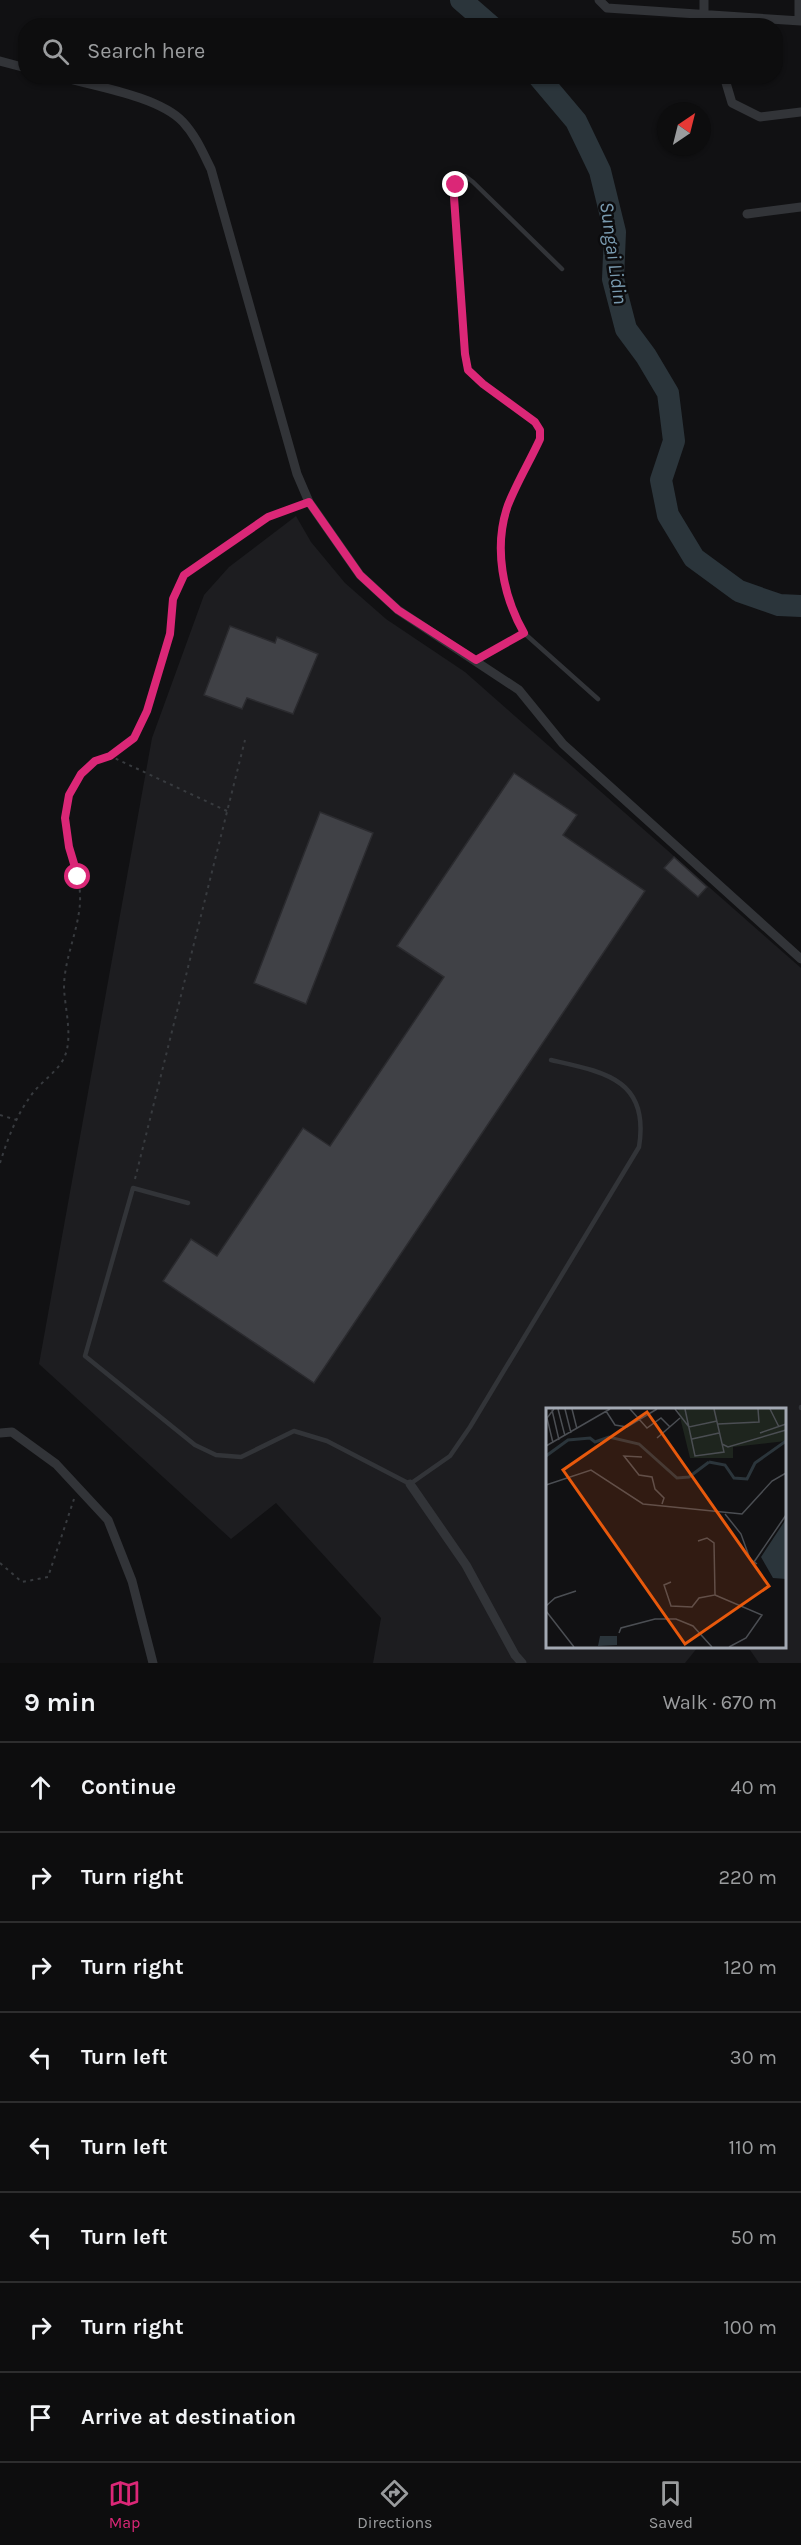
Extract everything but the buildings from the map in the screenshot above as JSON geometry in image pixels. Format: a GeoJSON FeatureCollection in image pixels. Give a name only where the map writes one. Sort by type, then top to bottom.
{"type":"FeatureCollection","features":[{"type":"Feature","properties":{"kind":"street"},"geometry":{"type":"LineString","coordinates":[[599,0],[607,8],[752,18]]}},
{"type":"Feature","properties":{"kind":"street"},"geometry":{"type":"LineString","coordinates":[[704,0],[705,18]]}},
{"type":"Feature","properties":{"kind":"street"},"geometry":{"type":"LineString","coordinates":[[783,20],[800,21],[800,0]]}},
{"type":"Feature","properties":{"kind":"street"},"geometry":{"type":"LineString","coordinates":[[0,61],[18,66]]}},
{"type":"Feature","properties":{"kind":"street"},"geometry":{"type":"LineString","coordinates":[[87,84],[148,101],[167,109],[181,120],[202,149],[211,169],[297,474],[309,502],[360,575],[398,610],[519,690],[563,744],[801,959]]}},
{"type":"Feature","properties":{"kind":"street"},"geometry":{"type":"LineString","coordinates":[[726,84],[732,103],[760,117],[801,112]]}},
{"type":"Feature","properties":{"kind":"street"},"geometry":{"type":"LineString","coordinates":[[747,214],[801,207]]}},
{"type":"Feature","properties":{"kind":"street"},"geometry":{"type":"LineString","coordinates":[[0,1433],[12,1432],[56,1464],[108,1520],[132,1581],[153,1663]]}},
{"type":"Feature","properties":{"kind":"street"},"geometry":{"type":"LineString","coordinates":[[410,1484],[466,1565],[515,1655],[522,1663]]}},
{"type":"Feature","properties":{"kind":"lane"},"geometry":{"type":"LineString","coordinates":[[562,269],[473,182],[465,176],[460,179],[454,197],[468,370],[483,384],[535,422],[540,430],[540,439],[508,507],[502,530],[501,570],[514,614],[524,633],[598,699]]}},
{"type":"Feature","properties":{"kind":"lane"},"geometry":{"type":"LineString","coordinates":[[476,660],[524,633]]}},
{"type":"Feature","properties":{"kind":"lane"},"geometry":{"type":"LineString","coordinates":[[188,1203],[133,1188],[85,1356],[195,1445],[216,1455],[241,1457],[294,1431],[327,1441],[410,1484],[450,1456],[470,1427],[639,1147],[643,1127],[639,1105],[618,1080],[598,1071],[551,1059]]}},
{"type":"Feature","properties":{"kind":"path"},"geometry":{"type":"LineString","coordinates":[[0,1163],[16,1120],[31,1095],[51,1076],[64,1058],[68,1032],[64,986],[80,903],[78,877],[69,847],[65,818],[69,795],[81,774],[95,761],[110,756],[134,738],[147,711],[170,634],[173,599],[184,575],[268,517],[309,502]]}},
{"type":"Feature","properties":{"kind":"path"},"geometry":{"type":"LineString","coordinates":[[133,1188],[245,740]]}},
{"type":"Feature","properties":{"kind":"path"},"geometry":{"type":"LineString","coordinates":[[110,756],[227,811]]}},
{"type":"Feature","properties":{"kind":"path"},"geometry":{"type":"LineString","coordinates":[[0,1115],[16,1120]]}},
{"type":"Feature","properties":{"kind":"path"},"geometry":{"type":"LineString","coordinates":[[0,1563],[22,1582],[48,1577],[78,1487]]}},
{"type":"Feature","properties":{"kind":"shaded area"},"geometry":{"type":"Polygon","coordinates":[[[296,516],[311,542],[345,583],[386,619],[465,672],[801,968],[801,1663],[759,1663],[749,1648],[786,1648],[786,1408],[546,1408],[546,1648],[697,1648],[685,1663],[373,1663],[381,1618],[276,1503],[231,1539],[39,1364],[152,738],[204,595],[229,567],[296,516]]]}},
{"type":"Feature","properties":{"kind":"waterway","name":"Sungai Lidin"},"geometry":{"type":"LineString","coordinates":[[461,0],[482,18]]}},
{"type":"Feature","properties":{"kind":"waterway","name":"Sungai Lidin"},"geometry":{"type":"LineString","coordinates":[[545,84],[576,121],[600,171],[615,232],[613,279],[626,329],[646,356],[668,393],[674,441],[661,480],[668,515],[694,558],[739,591],[779,605],[801,606]]}},
{"type":"Feature","properties":{"kind":"route"},"geometry":{"type":"LineString","coordinates":[[78,877],[69,847],[65,818],[69,795],[81,774],[95,761],[110,756],[134,738],[147,711],[170,634],[173,599],[184,575],[268,517],[309,502],[360,575],[398,610],[476,660],[524,633],[514,614],[501,570],[502,530],[514,492],[540,439],[540,430],[535,422],[483,384],[468,370],[454,197],[456,185]]}}]}
